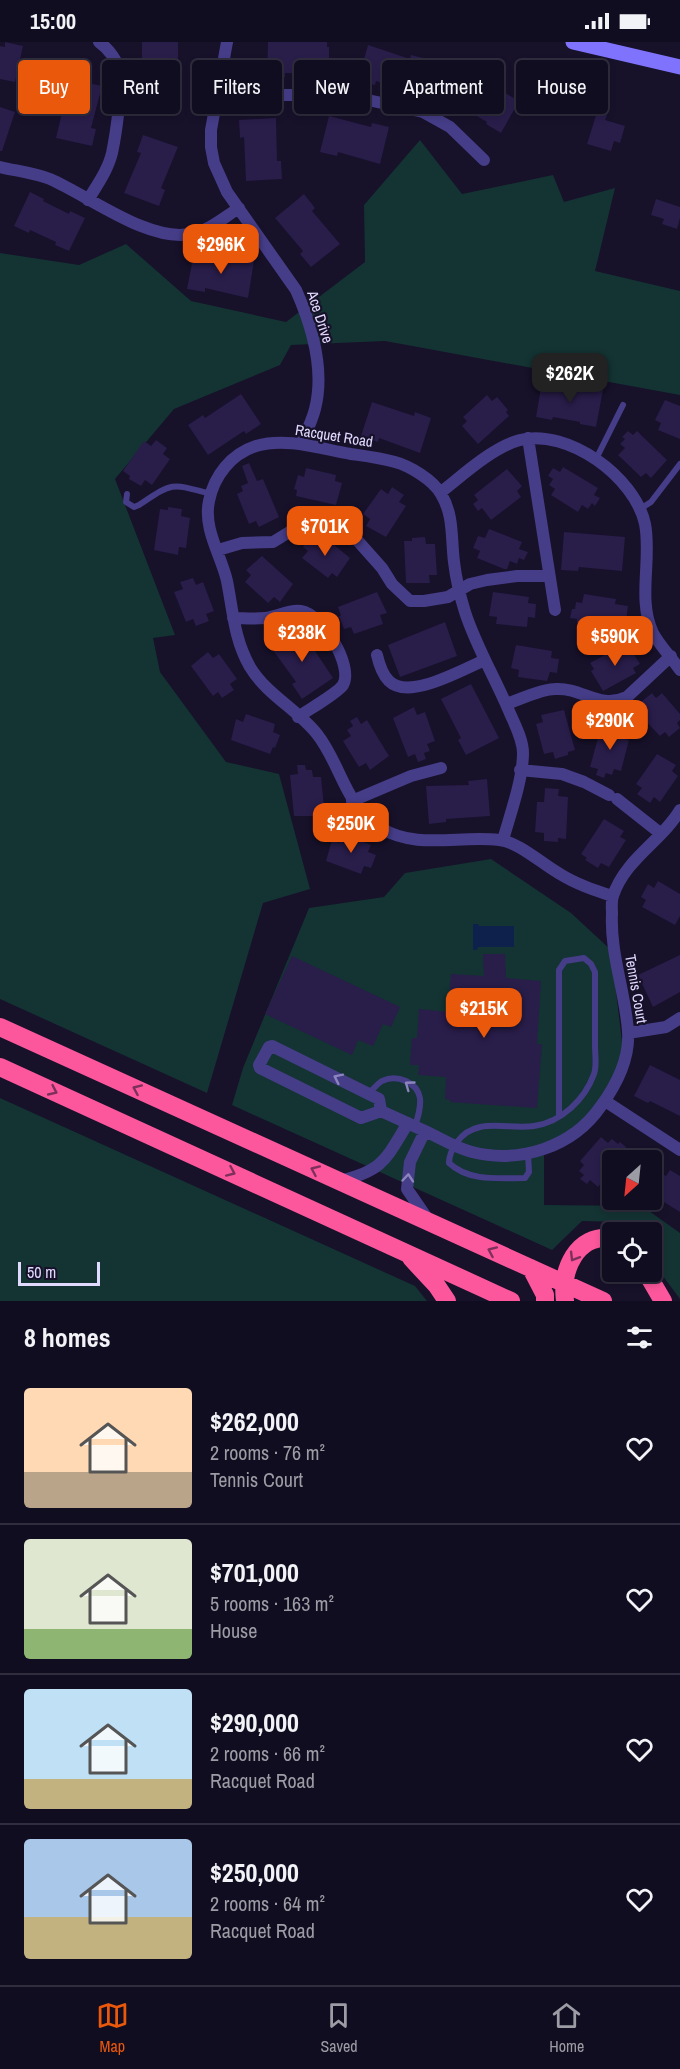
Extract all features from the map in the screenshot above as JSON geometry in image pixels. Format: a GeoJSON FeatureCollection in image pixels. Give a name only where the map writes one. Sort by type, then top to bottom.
{"type":"FeatureCollection","features":[{"type":"Feature","properties":{"kind":"highway"},"geometry":{"type":"LineString","coordinates":[[0,1027],[531,1268],[565,1293],[603,1301]]}},
{"type":"Feature","properties":{"kind":"highway"},"geometry":{"type":"LineString","coordinates":[[0,1067],[511,1301]]}},
{"type":"Feature","properties":{"kind":"highway"},"geometry":{"type":"LineString","coordinates":[[565,1293],[569,1264],[578,1250],[591,1240],[602,1239]]}},
{"type":"Feature","properties":{"kind":"highway"},"geometry":{"type":"LineString","coordinates":[[404,1251],[437,1286],[447,1301]]}},
{"type":"Feature","properties":{"kind":"highway"},"geometry":{"type":"LineString","coordinates":[[531,1268],[545,1295],[545,1301]]}},
{"type":"Feature","properties":{"kind":"highway"},"geometry":{"type":"LineString","coordinates":[[652,1282],[663,1301]]}},
{"type":"Feature","properties":{"kind":"street"},"geometry":{"type":"LineString","coordinates":[[88,200],[112,154],[118,104],[120,71],[111,53],[99,42]]}},
{"type":"Feature","properties":{"kind":"street","name":"Ace Drive"},"geometry":{"type":"LineString","coordinates":[[223,60],[227,42]]}},
{"type":"Feature","properties":{"kind":"street"},"geometry":{"type":"LineString","coordinates":[[573,42],[680,67]]}},
{"type":"Feature","properties":{"kind":"street"},"geometry":{"type":"LineString","coordinates":[[282,96],[345,95],[423,112],[455,130],[484,160]]}},
{"type":"Feature","properties":{"kind":"street","name":"Ace Drive"},"geometry":{"type":"LineString","coordinates":[[214,114],[211,147],[217,173],[227,192],[296,290],[304,307],[315,348],[317,396],[313,417],[301,444]]}},
{"type":"Feature","properties":{"kind":"street"},"geometry":{"type":"LineString","coordinates":[[0,167],[48,178],[154,231],[172,235],[189,235],[206,230],[239,208]]}},
{"type":"Feature","properties":{"kind":"street"},"geometry":{"type":"LineString","coordinates":[[528,438],[555,610]]}},
{"type":"Feature","properties":{"kind":"street"},"geometry":{"type":"LineString","coordinates":[[503,840],[515,798],[523,751],[506,704],[468,621],[454,563],[451,518],[441,492],[499,449],[528,438],[552,440],[596,459],[616,474],[627,486],[640,509],[647,538],[646,601],[648,614],[653,633],[680,670]]}},
{"type":"Feature","properties":{"kind":"street","name":"Racquet Road"},"geometry":{"type":"LineString","coordinates":[[441,492],[423,477],[395,462],[301,444],[260,445],[231,460],[219,475],[211,494],[208,520],[227,581],[232,618],[239,644],[252,670],[268,690],[315,732],[328,751],[351,801],[380,827],[410,840],[503,840],[577,883],[612,896]]}},
{"type":"Feature","properties":{"kind":"street"},"geometry":{"type":"LineString","coordinates":[[218,550],[242,543],[273,542],[309,519],[327,517],[341,523],[349,531],[382,568],[392,584],[410,601],[440,599],[471,584],[487,580],[517,576],[548,576]]}},
{"type":"Feature","properties":{"kind":"street"},"geometry":{"type":"LineString","coordinates":[[232,618],[266,618],[293,611],[307,612],[331,638],[344,663],[346,676],[344,683],[336,693],[298,717]]}},
{"type":"Feature","properties":{"kind":"street"},"geometry":{"type":"LineString","coordinates":[[377,656],[389,682],[403,688],[422,686],[485,660]]}},
{"type":"Feature","properties":{"kind":"street"},"geometry":{"type":"LineString","coordinates":[[506,704],[554,688],[568,690],[603,702],[618,701],[627,697],[671,656]]}},
{"type":"Feature","properties":{"kind":"street"},"geometry":{"type":"LineString","coordinates":[[351,801],[411,776],[441,768]]}},
{"type":"Feature","properties":{"kind":"street"},"geometry":{"type":"LineString","coordinates":[[520,770],[562,774],[584,782],[613,797],[660,833]]}},
{"type":"Feature","properties":{"kind":"street","name":"Tennis Court"},"geometry":{"type":"LineString","coordinates":[[381,1111],[454,1146],[471,1152],[492,1155],[528,1154],[553,1146],[575,1134],[592,1119],[616,1085],[622,1070],[628,1033],[611,933],[612,896],[628,868],[680,810]]}},
{"type":"Feature","properties":{"kind":"street"},"geometry":{"type":"LineString","coordinates":[[628,1033],[666,1027],[680,1018]]}},
{"type":"Feature","properties":{"kind":"street"},"geometry":{"type":"LineString","coordinates":[[272,1046],[379,1099],[381,1111],[361,1118],[260,1068],[259,1065],[269,1047],[272,1046]]}},
{"type":"Feature","properties":{"kind":"street"},"geometry":{"type":"LineString","coordinates":[[605,1101],[680,1150]]}},
{"type":"Feature","properties":{"kind":"street"},"geometry":{"type":"LineString","coordinates":[[340,1181],[366,1174],[385,1160],[416,1127]]}},
{"type":"Feature","properties":{"kind":"street"},"geometry":{"type":"LineString","coordinates":[[416,1127],[407,1190],[430,1222]]}},
{"type":"Feature","properties":{"kind":"lane"},"geometry":{"type":"LineString","coordinates":[[596,459],[623,405]]}},
{"type":"Feature","properties":{"kind":"lane"},"geometry":{"type":"LineString","coordinates":[[640,509],[651,502],[680,464]]}},
{"type":"Feature","properties":{"kind":"lane"},"geometry":{"type":"LineString","coordinates":[[127,494],[126,502],[134,507],[173,485],[211,494]]}},
{"type":"Feature","properties":{"kind":"lane"},"geometry":{"type":"LineString","coordinates":[[528,1154],[529,1172],[525,1178],[472,1176],[454,1168],[449,1163],[449,1156],[464,1132],[478,1127],[535,1126],[559,1116],[575,1105],[588,1088],[595,1071],[595,972],[584,958],[565,961],[559,970],[559,1116]]}},
{"type":"Feature","properties":{"kind":"lane"},"geometry":{"type":"LineString","coordinates":[[368,1094],[381,1082],[392,1078],[411,1084],[418,1092],[420,1100],[416,1127]]}},
{"type":"Feature","properties":{"kind":"green space"},"geometry":{"type":"Polygon","coordinates":[[[420,140],[462,194],[553,175],[564,202],[615,188],[595,271],[680,291],[680,395],[385,341],[291,345],[280,365],[174,409],[115,479],[175,635],[153,638],[160,672],[226,762],[279,774],[310,889],[263,903],[207,1093],[0,999],[0,253],[79,265],[126,244],[191,301],[286,322],[365,262],[364,205],[420,140]]]}},
{"type":"Feature","properties":{"kind":"green space"},"geometry":{"type":"Polygon","coordinates":[[[491,859],[571,913],[611,950],[624,1058],[608,1103],[544,1150],[544,1205],[602,1206],[602,1210],[648,1210],[680,1233],[680,1299],[662,1275],[662,1222],[582,1221],[552,1250],[232,1105],[243,1068],[309,908],[384,897],[405,873],[491,859]]]}},
{"type":"Feature","properties":{"kind":"green space"},"geometry":{"type":"Polygon","coordinates":[[[0,1098],[415,1286],[427,1301],[0,1301],[0,1098]]]}},
{"type":"Feature","properties":{"kind":"water"},"geometry":{"type":"Polygon","coordinates":[[[473,924],[514,926],[514,947],[478,947],[477,950],[473,950],[473,924]]]}},
{"type":"Feature","properties":{"kind":"building"},"geometry":{"type":"Polygon","coordinates":[[[5,42],[23,46],[18,60],[15,82],[0,79],[0,46],[5,47],[5,42]]]}},
{"type":"Feature","properties":{"kind":"building"},"geometry":{"type":"Polygon","coordinates":[[[142,42],[178,42],[178,60],[142,59],[142,42]]]}},
{"type":"Feature","properties":{"kind":"building"},"geometry":{"type":"Polygon","coordinates":[[[268,42],[327,42],[327,47],[329,47],[329,60],[294,60],[294,73],[285,73],[285,77],[282,77],[282,60],[267,60],[268,42]]]}},
{"type":"Feature","properties":{"kind":"building"},"geometry":{"type":"Polygon","coordinates":[[[368,45],[410,59],[411,55],[427,59],[382,60],[382,83],[376,81],[375,85],[370,84],[370,60],[364,60],[368,45]]]}},
{"type":"Feature","properties":{"kind":"building"},"geometry":{"type":"Polygon","coordinates":[[[90,83],[102,86],[91,128],[96,129],[92,146],[56,138],[62,114],[90,114],[90,83]]]}},
{"type":"Feature","properties":{"kind":"building"},"geometry":{"type":"Polygon","coordinates":[[[180,83],[182,83],[182,102],[180,102],[180,83]]]}},
{"type":"Feature","properties":{"kind":"building"},"geometry":{"type":"Polygon","coordinates":[[[505,93],[516,99],[516,106],[501,133],[486,124],[487,122],[473,114],[504,114],[505,93]]]}},
{"type":"Feature","properties":{"kind":"building"},"geometry":{"type":"Polygon","coordinates":[[[0,107],[15,112],[2,151],[0,151],[0,107]]]}},
{"type":"Feature","properties":{"kind":"building"},"geometry":{"type":"Polygon","coordinates":[[[596,114],[607,115],[605,120],[625,126],[620,143],[614,141],[611,151],[587,144],[596,114]]]}},
{"type":"Feature","properties":{"kind":"building"},"geometry":{"type":"Polygon","coordinates":[[[329,116],[371,127],[372,123],[389,127],[380,164],[338,152],[337,156],[320,152],[329,116]]]}},
{"type":"Feature","properties":{"kind":"building"},"geometry":{"type":"Polygon","coordinates":[[[276,118],[277,161],[281,161],[282,179],[246,181],[244,137],[240,138],[239,120],[276,118]]]}},
{"type":"Feature","properties":{"kind":"building"},"geometry":{"type":"Polygon","coordinates":[[[143,135],[178,147],[161,188],[165,190],[159,206],[124,193],[141,153],[137,152],[143,135]]]}},
{"type":"Feature","properties":{"kind":"building"},"geometry":{"type":"Polygon","coordinates":[[[30,192],[69,214],[70,211],[85,218],[69,251],[30,230],[29,233],[14,226],[30,192]]]}},
{"type":"Feature","properties":{"kind":"building"},"geometry":{"type":"Polygon","coordinates":[[[304,194],[315,208],[312,211],[340,244],[311,267],[300,254],[303,251],[275,218],[304,194]]]}},
{"type":"Feature","properties":{"kind":"building"},"geometry":{"type":"Polygon","coordinates":[[[656,199],[680,207],[677,229],[662,224],[664,219],[651,215],[656,199]]]}},
{"type":"Feature","properties":{"kind":"building"},"geometry":{"type":"Polygon","coordinates":[[[194,253],[236,261],[237,257],[254,261],[248,298],[205,288],[205,292],[187,289],[194,253]]]}},
{"type":"Feature","properties":{"kind":"building"},"geometry":{"type":"Polygon","coordinates":[[[542,382],[585,390],[585,387],[603,390],[596,427],[553,417],[552,420],[536,417],[542,382]]]}},
{"type":"Feature","properties":{"kind":"building"},"geometry":{"type":"Polygon","coordinates":[[[241,394],[261,424],[246,434],[244,431],[208,455],[188,425],[203,415],[205,418],[241,394]]]}},
{"type":"Feature","properties":{"kind":"building"},"geometry":{"type":"Polygon","coordinates":[[[487,395],[492,401],[497,397],[508,410],[506,412],[509,416],[478,444],[462,426],[467,421],[463,417],[487,395]]]}},
{"type":"Feature","properties":{"kind":"building"},"geometry":{"type":"Polygon","coordinates":[[[665,400],[680,406],[680,439],[658,430],[661,423],[655,420],[665,400]]]}},
{"type":"Feature","properties":{"kind":"building"},"geometry":{"type":"Polygon","coordinates":[[[372,402],[414,416],[415,412],[431,418],[420,453],[379,438],[378,442],[361,436],[372,402]]]}},
{"type":"Feature","properties":{"kind":"building"},"geometry":{"type":"Polygon","coordinates":[[[628,431],[633,435],[637,431],[667,460],[651,478],[646,473],[641,477],[618,455],[625,448],[620,444],[625,439],[622,437],[628,431]]]}},
{"type":"Feature","properties":{"kind":"building"},"geometry":{"type":"Polygon","coordinates":[[[156,440],[167,448],[163,454],[170,459],[152,485],[145,480],[141,486],[129,479],[130,476],[123,471],[144,441],[151,446],[156,440]]]}},
{"type":"Feature","properties":{"kind":"building"},"geometry":{"type":"Polygon","coordinates":[[[249,463],[257,481],[263,479],[279,517],[259,527],[256,521],[249,524],[237,494],[243,491],[241,486],[248,483],[242,466],[249,463]]]}},
{"type":"Feature","properties":{"kind":"building"},"geometry":{"type":"Polygon","coordinates":[[[563,467],[598,488],[594,495],[600,498],[595,506],[592,503],[588,509],[582,505],[578,512],[551,495],[555,489],[549,485],[553,479],[548,476],[553,468],[560,472],[563,467]]]}},
{"type":"Feature","properties":{"kind":"building"},"geometry":{"type":"Polygon","coordinates":[[[306,468],[336,475],[335,481],[342,483],[336,505],[296,496],[297,490],[294,489],[298,475],[304,477],[306,468]]]}},
{"type":"Feature","properties":{"kind":"building"},"geometry":{"type":"Polygon","coordinates":[[[507,469],[522,486],[517,491],[521,497],[491,520],[482,508],[478,511],[473,504],[478,500],[474,495],[507,469]]]}},
{"type":"Feature","properties":{"kind":"building"},"geometry":{"type":"Polygon","coordinates":[[[392,487],[404,495],[399,502],[406,506],[386,537],[366,526],[370,519],[363,514],[381,489],[388,494],[392,487]]]}},
{"type":"Feature","properties":{"kind":"building"},"geometry":{"type":"Polygon","coordinates":[[[168,507],[182,509],[181,516],[190,518],[186,548],[179,547],[178,555],[154,550],[160,509],[168,510],[168,507]]]}},
{"type":"Feature","properties":{"kind":"building"},"geometry":{"type":"Polygon","coordinates":[[[489,529],[522,542],[519,549],[528,552],[524,560],[519,558],[517,564],[510,561],[507,569],[504,569],[477,558],[480,551],[473,548],[478,536],[485,538],[489,529]]]}},
{"type":"Feature","properties":{"kind":"building"},"geometry":{"type":"Polygon","coordinates":[[[564,532],[625,537],[622,571],[579,567],[578,571],[561,570],[564,532]]]}},
{"type":"Feature","properties":{"kind":"building"},"geometry":{"type":"Polygon","coordinates":[[[322,535],[350,558],[337,577],[332,573],[328,578],[302,558],[308,551],[303,547],[312,536],[317,541],[322,535]]]}},
{"type":"Feature","properties":{"kind":"building"},"geometry":{"type":"Polygon","coordinates":[[[425,537],[426,544],[435,544],[437,575],[429,575],[430,583],[406,583],[404,541],[425,537]]]}},
{"type":"Feature","properties":{"kind":"building"},"geometry":{"type":"Polygon","coordinates":[[[262,556],[293,584],[280,602],[274,597],[268,603],[245,582],[251,575],[246,570],[262,556]]]}},
{"type":"Feature","properties":{"kind":"building"},"geometry":{"type":"Polygon","coordinates":[[[193,578],[196,585],[203,582],[214,611],[206,614],[209,621],[196,626],[193,619],[186,622],[174,592],[183,589],[180,582],[193,578]]]}},
{"type":"Feature","properties":{"kind":"building"},"geometry":{"type":"Polygon","coordinates":[[[377,592],[387,613],[380,615],[383,624],[354,634],[351,627],[344,629],[338,607],[377,592]]]}},
{"type":"Feature","properties":{"kind":"building"},"geometry":{"type":"Polygon","coordinates":[[[493,592],[529,597],[528,603],[536,604],[535,618],[528,617],[527,627],[496,624],[497,617],[489,616],[493,592]]]}},
{"type":"Feature","properties":{"kind":"building"},"geometry":{"type":"Polygon","coordinates":[[[584,594],[616,599],[615,604],[628,606],[626,621],[619,620],[618,630],[577,623],[577,619],[570,618],[572,609],[575,609],[576,602],[582,603],[584,594]]]}},
{"type":"Feature","properties":{"kind":"building"},"geometry":{"type":"Polygon","coordinates":[[[445,622],[457,656],[400,677],[388,645],[445,622]]]}},
{"type":"Feature","properties":{"kind":"building"},"geometry":{"type":"Polygon","coordinates":[[[299,627],[333,678],[302,699],[292,684],[296,682],[270,646],[299,627]]]}},
{"type":"Feature","properties":{"kind":"building"},"geometry":{"type":"Polygon","coordinates":[[[627,643],[640,664],[633,668],[636,673],[603,691],[591,671],[594,669],[590,663],[627,643]]]}},
{"type":"Feature","properties":{"kind":"building"},"geometry":{"type":"Polygon","coordinates":[[[516,645],[552,651],[551,658],[559,659],[557,673],[550,672],[547,681],[518,677],[519,670],[511,668],[516,645]]]}},
{"type":"Feature","properties":{"kind":"building"},"geometry":{"type":"Polygon","coordinates":[[[208,652],[213,658],[219,654],[237,679],[230,684],[234,690],[222,698],[218,692],[213,696],[191,666],[208,652]]]}},
{"type":"Feature","properties":{"kind":"building"},"geometry":{"type":"Polygon","coordinates":[[[471,684],[499,738],[466,755],[458,740],[461,738],[441,699],[471,684]]]}},
{"type":"Feature","properties":{"kind":"building"},"geometry":{"type":"Polygon","coordinates":[[[652,693],[656,698],[662,693],[680,714],[680,720],[677,723],[680,728],[669,737],[665,732],[660,736],[638,713],[645,707],[641,702],[652,693]]]}},
{"type":"Feature","properties":{"kind":"building"},"geometry":{"type":"Polygon","coordinates":[[[414,707],[417,715],[425,712],[435,741],[427,744],[430,751],[424,753],[426,759],[418,762],[415,754],[408,757],[393,718],[414,707]]]}},
{"type":"Feature","properties":{"kind":"building"},"geometry":{"type":"Polygon","coordinates":[[[564,710],[575,750],[555,759],[553,752],[544,754],[536,724],[543,722],[541,715],[564,710]]]}},
{"type":"Feature","properties":{"kind":"building"},"geometry":{"type":"Polygon","coordinates":[[[246,714],[275,724],[273,732],[280,735],[270,754],[231,740],[236,719],[243,722],[246,714]]]}},
{"type":"Feature","properties":{"kind":"building"},"geometry":{"type":"Polygon","coordinates":[[[357,717],[361,724],[367,720],[389,756],[370,770],[366,763],[359,767],[343,741],[351,736],[347,730],[353,726],[350,721],[357,717]]]}},
{"type":"Feature","properties":{"kind":"building"},"geometry":{"type":"Polygon","coordinates":[[[610,722],[619,724],[617,730],[623,731],[622,738],[629,740],[621,771],[614,769],[612,775],[606,773],[604,778],[596,775],[598,769],[590,767],[601,727],[608,729],[610,722]]]}},
{"type":"Feature","properties":{"kind":"building"},"geometry":{"type":"Polygon","coordinates":[[[657,754],[676,765],[672,771],[678,776],[660,802],[654,797],[650,803],[637,794],[642,788],[636,784],[657,754]]]}},
{"type":"Feature","properties":{"kind":"building"},"geometry":{"type":"Polygon","coordinates":[[[297,765],[305,765],[306,770],[312,770],[313,777],[321,777],[324,807],[316,808],[317,816],[294,816],[290,775],[298,774],[297,765]]]}},
{"type":"Feature","properties":{"kind":"building"},"geometry":{"type":"Polygon","coordinates":[[[487,779],[490,816],[446,819],[446,822],[429,824],[426,786],[469,785],[468,781],[487,779]]]}},
{"type":"Feature","properties":{"kind":"building"},"geometry":{"type":"Polygon","coordinates":[[[545,788],[559,789],[558,796],[568,797],[566,839],[558,838],[558,842],[544,841],[544,833],[535,832],[537,802],[544,802],[545,788]]]}},
{"type":"Feature","properties":{"kind":"building"},"geometry":{"type":"Polygon","coordinates":[[[604,819],[624,831],[620,837],[626,840],[609,867],[601,863],[598,868],[585,860],[587,858],[581,854],[604,819]]]}},
{"type":"Feature","properties":{"kind":"building"},"geometry":{"type":"Polygon","coordinates":[[[342,834],[371,845],[368,852],[376,855],[371,868],[364,866],[361,874],[326,861],[332,840],[339,843],[342,834]]]}},
{"type":"Feature","properties":{"kind":"building"},"geometry":{"type":"Polygon","coordinates":[[[658,881],[680,894],[680,916],[675,925],[642,907],[646,900],[641,897],[648,884],[654,888],[658,881]]]}},
{"type":"Feature","properties":{"kind":"building"},"geometry":{"type":"Polygon","coordinates":[[[483,954],[505,954],[506,978],[541,981],[537,1044],[542,1044],[537,1108],[450,1102],[445,1099],[446,1077],[418,1075],[419,1065],[410,1065],[412,1038],[417,1038],[419,1009],[448,1012],[451,974],[484,976],[483,954]]]}},
{"type":"Feature","properties":{"kind":"building"},"geometry":{"type":"Polygon","coordinates":[[[680,955],[680,992],[653,1007],[638,975],[680,955]]]}},
{"type":"Feature","properties":{"kind":"building"},"geometry":{"type":"Polygon","coordinates":[[[292,956],[400,1007],[391,1027],[383,1024],[373,1046],[358,1040],[352,1055],[265,1014],[292,956]]]}},
{"type":"Feature","properties":{"kind":"building"},"geometry":{"type":"Polygon","coordinates":[[[650,1065],[680,1080],[680,1116],[634,1096],[650,1065]]]}},
{"type":"Feature","properties":{"kind":"building"},"geometry":{"type":"Polygon","coordinates":[[[601,1137],[608,1143],[612,1139],[626,1147],[624,1150],[602,1150],[602,1182],[598,1187],[590,1180],[587,1184],[580,1179],[584,1175],[579,1171],[584,1165],[580,1161],[601,1137]]]}},
{"type":"Feature","properties":{"kind":"building"},"geometry":{"type":"Polygon","coordinates":[[[670,1170],[680,1176],[680,1212],[662,1201],[662,1174],[666,1176],[670,1170]]]}}]}
